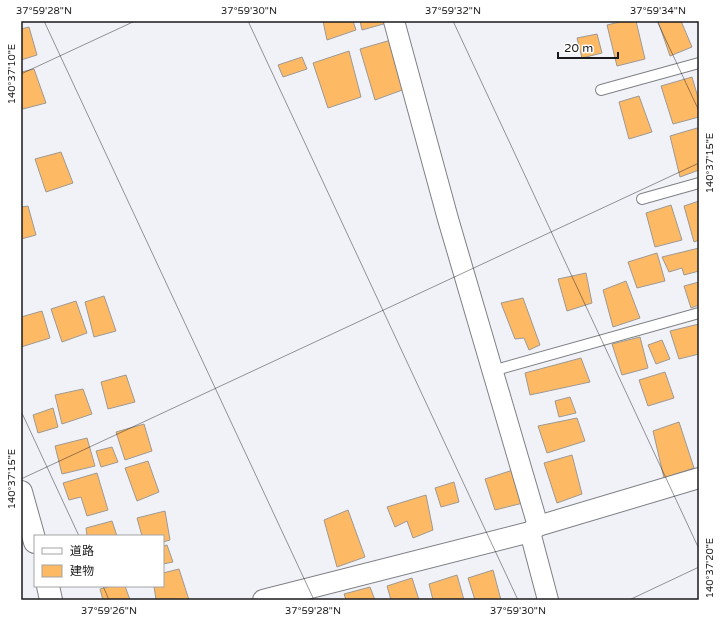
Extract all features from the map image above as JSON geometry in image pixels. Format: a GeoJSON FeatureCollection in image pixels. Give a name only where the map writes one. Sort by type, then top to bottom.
{"type":"FeatureCollection","features":[{"type":"Feature","properties":{"kind":"street"},"geometry":{"type":"LineString","coordinates":[[394,21],[492,371],[534,529],[548,600]]}},
{"type":"Feature","properties":{"kind":"street"},"geometry":{"type":"LineString","coordinates":[[263,600],[534,529],[699,478]]}},
{"type":"Feature","properties":{"kind":"street"},"geometry":{"type":"LineString","coordinates":[[21,492],[34,538]]}},
{"type":"Feature","properties":{"kind":"street"},"geometry":{"type":"LineString","coordinates":[[48,587],[52,600]]}},
{"type":"Feature","properties":{"kind":"lane"},"geometry":{"type":"LineString","coordinates":[[600,90],[699,63]]}},
{"type":"Feature","properties":{"kind":"lane"},"geometry":{"type":"LineString","coordinates":[[642,199],[699,183]]}},
{"type":"Feature","properties":{"kind":"lane"},"geometry":{"type":"LineString","coordinates":[[492,371],[699,313]]}},
{"type":"Feature","properties":{"kind":"building"},"geometry":{"type":"Polygon","coordinates":[[[323,21],[353,21],[356,30],[327,40],[323,21]]]}},
{"type":"Feature","properties":{"kind":"building"},"geometry":{"type":"Polygon","coordinates":[[[360,21],[387,21],[387,23],[362,30],[360,21]]]}},
{"type":"Feature","properties":{"kind":"building"},"geometry":{"type":"Polygon","coordinates":[[[624,21],[636,21],[645,59],[617,66],[607,25],[624,21]]]}},
{"type":"Feature","properties":{"kind":"building"},"geometry":{"type":"Polygon","coordinates":[[[658,21],[681,21],[692,47],[670,56],[658,21]]]}},
{"type":"Feature","properties":{"kind":"building"},"geometry":{"type":"Polygon","coordinates":[[[29,27],[37,55],[21,60],[21,29],[29,27]]]}},
{"type":"Feature","properties":{"kind":"building"},"geometry":{"type":"Polygon","coordinates":[[[597,34],[602,53],[582,58],[577,38],[597,34]]]}},
{"type":"Feature","properties":{"kind":"building"},"geometry":{"type":"Polygon","coordinates":[[[391,40],[405,89],[375,100],[360,49],[391,40]]]}},
{"type":"Feature","properties":{"kind":"building"},"geometry":{"type":"Polygon","coordinates":[[[349,51],[361,97],[328,108],[313,63],[349,51]]]}},
{"type":"Feature","properties":{"kind":"building"},"geometry":{"type":"Polygon","coordinates":[[[302,57],[307,69],[283,77],[278,65],[302,57]]]}},
{"type":"Feature","properties":{"kind":"building"},"geometry":{"type":"Polygon","coordinates":[[[34,69],[46,103],[23,109],[21,103],[21,72],[34,69]]]}},
{"type":"Feature","properties":{"kind":"building"},"geometry":{"type":"Polygon","coordinates":[[[692,77],[699,101],[699,117],[673,124],[661,86],[692,77]]]}},
{"type":"Feature","properties":{"kind":"building"},"geometry":{"type":"Polygon","coordinates":[[[639,96],[652,132],[629,139],[619,102],[639,96]]]}},
{"type":"Feature","properties":{"kind":"building"},"geometry":{"type":"Polygon","coordinates":[[[697,128],[699,134],[699,170],[680,177],[670,136],[697,128]]]}},
{"type":"Feature","properties":{"kind":"building"},"geometry":{"type":"Polygon","coordinates":[[[61,152],[73,183],[46,192],[35,159],[61,152]]]}},
{"type":"Feature","properties":{"kind":"building"},"geometry":{"type":"Polygon","coordinates":[[[699,201],[699,240],[694,242],[684,206],[699,201]]]}},
{"type":"Feature","properties":{"kind":"building"},"geometry":{"type":"Polygon","coordinates":[[[671,205],[682,240],[655,247],[646,213],[671,205]]]}},
{"type":"Feature","properties":{"kind":"building"},"geometry":{"type":"Polygon","coordinates":[[[28,206],[36,235],[21,239],[21,207],[28,206]]]}},
{"type":"Feature","properties":{"kind":"building"},"geometry":{"type":"Polygon","coordinates":[[[699,248],[699,271],[684,275],[682,268],[669,272],[662,257],[699,248]]]}},
{"type":"Feature","properties":{"kind":"building"},"geometry":{"type":"Polygon","coordinates":[[[657,253],[665,281],[637,288],[628,262],[657,253]]]}},
{"type":"Feature","properties":{"kind":"building"},"geometry":{"type":"Polygon","coordinates":[[[586,273],[592,303],[567,311],[558,279],[586,273]]]}},
{"type":"Feature","properties":{"kind":"building"},"geometry":{"type":"Polygon","coordinates":[[[626,281],[640,318],[613,327],[603,290],[626,281]]]}},
{"type":"Feature","properties":{"kind":"building"},"geometry":{"type":"Polygon","coordinates":[[[699,282],[699,305],[691,308],[684,286],[699,282]]]}},
{"type":"Feature","properties":{"kind":"building"},"geometry":{"type":"Polygon","coordinates":[[[104,296],[116,331],[94,337],[85,302],[104,296]]]}},
{"type":"Feature","properties":{"kind":"building"},"geometry":{"type":"Polygon","coordinates":[[[523,298],[540,345],[529,350],[524,338],[515,339],[501,303],[523,298]]]}},
{"type":"Feature","properties":{"kind":"building"},"geometry":{"type":"Polygon","coordinates":[[[76,301],[87,333],[62,342],[51,309],[76,301]]]}},
{"type":"Feature","properties":{"kind":"building"},"geometry":{"type":"Polygon","coordinates":[[[42,311],[50,338],[21,347],[21,317],[42,311]]]}},
{"type":"Feature","properties":{"kind":"building"},"geometry":{"type":"Polygon","coordinates":[[[699,324],[699,354],[679,359],[670,331],[699,324]]]}},
{"type":"Feature","properties":{"kind":"building"},"geometry":{"type":"Polygon","coordinates":[[[640,337],[648,368],[622,375],[612,344],[640,337]]]}},
{"type":"Feature","properties":{"kind":"building"},"geometry":{"type":"Polygon","coordinates":[[[662,340],[670,359],[656,364],[648,345],[662,340]]]}},
{"type":"Feature","properties":{"kind":"building"},"geometry":{"type":"Polygon","coordinates":[[[581,358],[590,382],[530,395],[525,373],[581,358]]]}},
{"type":"Feature","properties":{"kind":"building"},"geometry":{"type":"Polygon","coordinates":[[[665,372],[674,398],[648,406],[639,380],[665,372]]]}},
{"type":"Feature","properties":{"kind":"building"},"geometry":{"type":"Polygon","coordinates":[[[126,375],[135,402],[108,409],[101,382],[126,375]]]}},
{"type":"Feature","properties":{"kind":"building"},"geometry":{"type":"Polygon","coordinates":[[[83,389],[92,414],[62,424],[55,395],[83,389]]]}},
{"type":"Feature","properties":{"kind":"building"},"geometry":{"type":"Polygon","coordinates":[[[570,397],[576,413],[559,417],[555,401],[570,397]]]}},
{"type":"Feature","properties":{"kind":"building"},"geometry":{"type":"Polygon","coordinates":[[[53,408],[58,427],[38,433],[33,415],[53,408]]]}},
{"type":"Feature","properties":{"kind":"building"},"geometry":{"type":"Polygon","coordinates":[[[577,418],[585,441],[547,453],[538,426],[577,418]]]}},
{"type":"Feature","properties":{"kind":"building"},"geometry":{"type":"Polygon","coordinates":[[[679,422],[694,468],[664,478],[653,431],[679,422]]]}},
{"type":"Feature","properties":{"kind":"building"},"geometry":{"type":"Polygon","coordinates":[[[144,424],[152,451],[125,460],[116,432],[144,424]]]}},
{"type":"Feature","properties":{"kind":"building"},"geometry":{"type":"Polygon","coordinates":[[[87,438],[95,466],[62,474],[55,446],[87,438]]]}},
{"type":"Feature","properties":{"kind":"building"},"geometry":{"type":"Polygon","coordinates":[[[112,447],[118,462],[101,467],[96,451],[112,447]]]}},
{"type":"Feature","properties":{"kind":"building"},"geometry":{"type":"Polygon","coordinates":[[[572,455],[582,494],[557,503],[544,463],[572,455]]]}},
{"type":"Feature","properties":{"kind":"building"},"geometry":{"type":"Polygon","coordinates":[[[148,461],[159,492],[137,501],[125,468],[148,461]]]}},
{"type":"Feature","properties":{"kind":"building"},"geometry":{"type":"Polygon","coordinates":[[[513,470],[523,503],[495,510],[485,479],[513,470]]]}},
{"type":"Feature","properties":{"kind":"building"},"geometry":{"type":"Polygon","coordinates":[[[97,473],[108,510],[87,516],[81,497],[69,500],[63,483],[97,473]]]}},
{"type":"Feature","properties":{"kind":"building"},"geometry":{"type":"Polygon","coordinates":[[[454,482],[459,502],[441,507],[435,488],[454,482]]]}},
{"type":"Feature","properties":{"kind":"building"},"geometry":{"type":"Polygon","coordinates":[[[426,495],[433,530],[413,538],[407,521],[395,527],[387,507],[426,495]]]}},
{"type":"Feature","properties":{"kind":"building"},"geometry":{"type":"Polygon","coordinates":[[[348,510],[365,557],[337,567],[324,520],[348,510]]]}},
{"type":"Feature","properties":{"kind":"building"},"geometry":{"type":"Polygon","coordinates":[[[165,511],[170,540],[164,542],[164,535],[142,535],[137,518],[165,511]]]}},
{"type":"Feature","properties":{"kind":"building"},"geometry":{"type":"Polygon","coordinates":[[[112,521],[117,535],[87,535],[86,528],[112,521]]]}},
{"type":"Feature","properties":{"kind":"building"},"geometry":{"type":"Polygon","coordinates":[[[167,545],[173,562],[164,564],[164,546],[167,545]]]}},
{"type":"Feature","properties":{"kind":"building"},"geometry":{"type":"Polygon","coordinates":[[[179,569],[189,600],[156,600],[154,587],[164,587],[164,573],[179,569]]]}},
{"type":"Feature","properties":{"kind":"building"},"geometry":{"type":"Polygon","coordinates":[[[493,570],[501,600],[475,600],[468,578],[493,570]]]}},
{"type":"Feature","properties":{"kind":"building"},"geometry":{"type":"Polygon","coordinates":[[[457,575],[464,600],[433,600],[429,584],[457,575]]]}},
{"type":"Feature","properties":{"kind":"building"},"geometry":{"type":"Polygon","coordinates":[[[412,578],[419,600],[391,600],[387,586],[412,578]]]}},
{"type":"Feature","properties":{"kind":"building"},"geometry":{"type":"Polygon","coordinates":[[[107,587],[125,587],[130,600],[103,600],[100,589],[107,587]]]}},
{"type":"Feature","properties":{"kind":"building"},"geometry":{"type":"Polygon","coordinates":[[[370,587],[375,600],[346,600],[344,594],[370,587]]]}}]}
